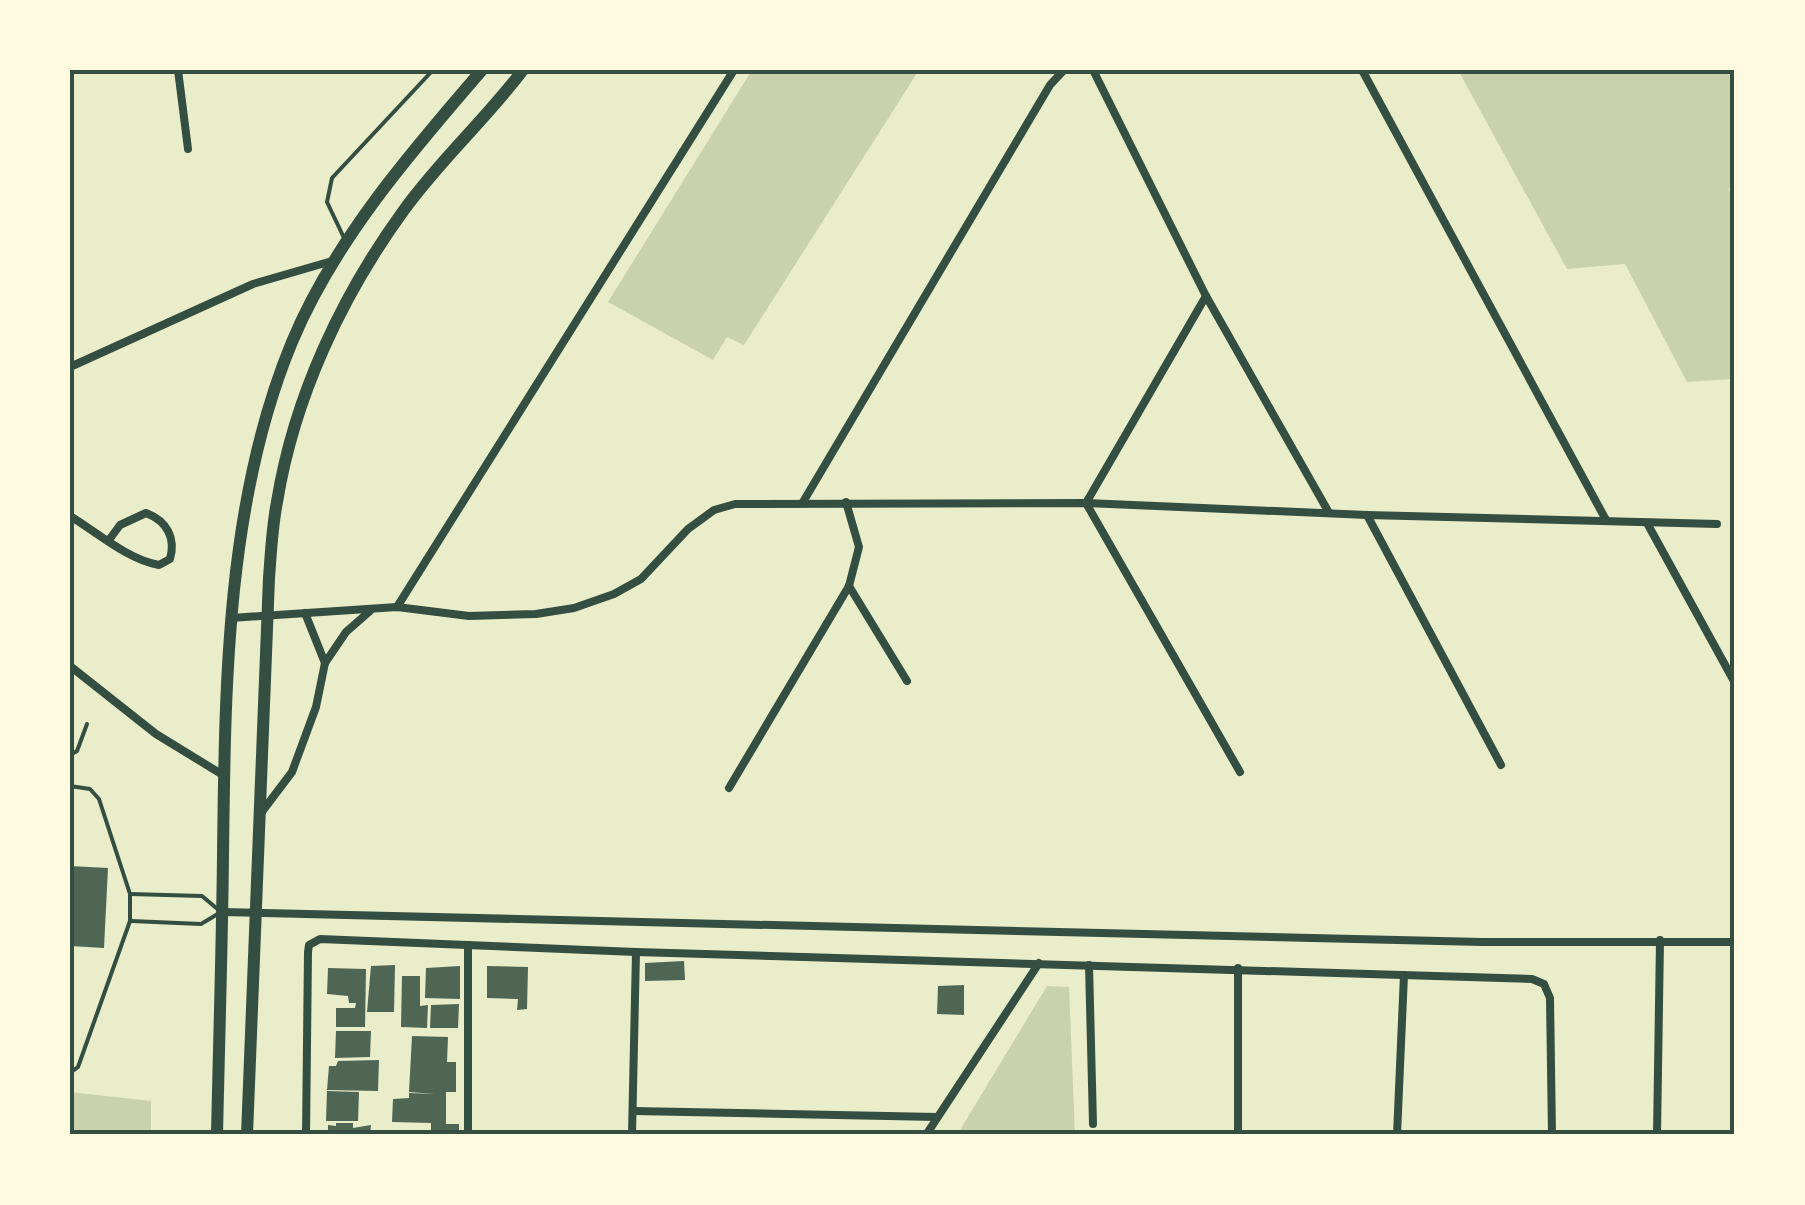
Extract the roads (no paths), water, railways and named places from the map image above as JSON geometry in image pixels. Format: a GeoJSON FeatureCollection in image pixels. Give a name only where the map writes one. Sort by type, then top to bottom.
{"type":"FeatureCollection","features":[{"type":"Feature","properties":{"kind":"main road"},"geometry":{"type":"LineString","coordinates":[[217,1135],[223,774],[231,618],[258,453],[293,340],[336,260],[373,205],[482,70]]}},
{"type":"Feature","properties":{"kind":"main road"},"geometry":{"type":"LineString","coordinates":[[247,1135],[268,618],[277,500],[298,419],[322,352],[353,288],[406,208],[523,70]]}},
{"type":"Feature","properties":{"kind":"street"},"geometry":{"type":"LineString","coordinates":[[178,70],[188,149]]}},
{"type":"Feature","properties":{"kind":"street"},"geometry":{"type":"LineString","coordinates":[[397,607],[734,70]]}},
{"type":"Feature","properties":{"kind":"street"},"geometry":{"type":"LineString","coordinates":[[803,502],[1054,78],[1064,70]]}},
{"type":"Feature","properties":{"kind":"street"},"geometry":{"type":"LineString","coordinates":[[1093,70],[1206,296],[1328,512]]}},
{"type":"Feature","properties":{"kind":"street"},"geometry":{"type":"LineString","coordinates":[[1362,70],[1606,520]]}},
{"type":"Feature","properties":{"kind":"street"},"geometry":{"type":"LineString","coordinates":[[70,367],[254,284],[336,260]]}},
{"type":"Feature","properties":{"kind":"street"},"geometry":{"type":"LineString","coordinates":[[1086,503],[1206,296]]}},
{"type":"Feature","properties":{"kind":"street"},"geometry":{"type":"LineString","coordinates":[[729,788],[850,586],[860,547],[846,502]]}},
{"type":"Feature","properties":{"kind":"street"},"geometry":{"type":"LineString","coordinates":[[231,618],[397,607],[470,616],[536,614],[574,608],[614,594],[641,578],[688,529],[714,510],[735,504],[1086,503],[1717,524]]}},
{"type":"Feature","properties":{"kind":"street"},"geometry":{"type":"LineString","coordinates":[[1086,503],[1240,772]]}},
{"type":"Feature","properties":{"kind":"street"},"geometry":{"type":"LineString","coordinates":[[70,516],[109,540],[146,562],[160,565],[170,559],[173,548],[170,532],[160,518],[146,513],[120,525],[109,540]]}},
{"type":"Feature","properties":{"kind":"street"},"geometry":{"type":"LineString","coordinates":[[1367,515],[1501,765]]}},
{"type":"Feature","properties":{"kind":"street"},"geometry":{"type":"LineString","coordinates":[[1647,523],[1735,683]]}},
{"type":"Feature","properties":{"kind":"street"},"geometry":{"type":"LineString","coordinates":[[850,586],[907,681]]}},
{"type":"Feature","properties":{"kind":"street"},"geometry":{"type":"LineString","coordinates":[[261,813],[292,772],[316,707],[326,663],[346,632],[370,610]]}},
{"type":"Feature","properties":{"kind":"street"},"geometry":{"type":"LineString","coordinates":[[305,613],[326,663]]}},
{"type":"Feature","properties":{"kind":"street"},"geometry":{"type":"LineString","coordinates":[[70,666],[156,734],[223,774]]}},
{"type":"Feature","properties":{"kind":"street"},"geometry":{"type":"LineString","coordinates":[[221,912],[1482,942],[1735,942]]}},
{"type":"Feature","properties":{"kind":"street"},"geometry":{"type":"LineString","coordinates":[[306,1135],[309,945],[320,939],[1518,978],[1544,984],[1550,998],[1552,1135]]}},
{"type":"Feature","properties":{"kind":"street"},"geometry":{"type":"LineString","coordinates":[[1657,1135],[1660,940]]}},
{"type":"Feature","properties":{"kind":"street"},"geometry":{"type":"LineString","coordinates":[[468,944],[468,1135]]}},
{"type":"Feature","properties":{"kind":"street"},"geometry":{"type":"LineString","coordinates":[[632,1135],[636,952]]}},
{"type":"Feature","properties":{"kind":"street"},"geometry":{"type":"LineString","coordinates":[[926,1135],[1039,963]]}},
{"type":"Feature","properties":{"kind":"street"},"geometry":{"type":"LineString","coordinates":[[1089,964],[1094,1124]]}},
{"type":"Feature","properties":{"kind":"street"},"geometry":{"type":"LineString","coordinates":[[1238,968],[1238,1135]]}},
{"type":"Feature","properties":{"kind":"street"},"geometry":{"type":"LineString","coordinates":[[1398,1135],[1404,976]]}},
{"type":"Feature","properties":{"kind":"street"},"geometry":{"type":"LineString","coordinates":[[633,1111],[938,1117]]}},
{"type":"Feature","properties":{"kind":"lane"},"geometry":{"type":"LineString","coordinates":[[347,244],[328,202],[332,178],[433,70]]}},
{"type":"Feature","properties":{"kind":"lane"},"geometry":{"type":"LineString","coordinates":[[70,755],[77,751],[88,724]]}},
{"type":"Feature","properties":{"kind":"lane"},"geometry":{"type":"LineString","coordinates":[[70,786],[90,789],[99,799],[130,894],[130,921],[78,1067],[70,1072]]}},
{"type":"Feature","properties":{"kind":"lane"},"geometry":{"type":"LineString","coordinates":[[130,894],[202,896],[221,912],[201,924],[130,921]]}}]}
